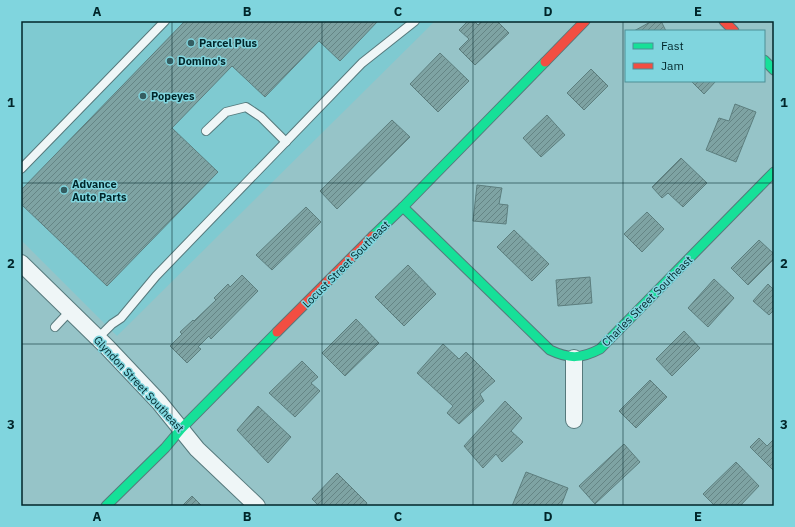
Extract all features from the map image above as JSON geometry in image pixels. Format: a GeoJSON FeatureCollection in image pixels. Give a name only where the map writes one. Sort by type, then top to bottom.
{"type":"FeatureCollection","features":[{"type":"Feature","properties":{"kind":"street","name":"Locust Street Southeast"},"geometry":{"type":"LineString","coordinates":[[106,506],[165,448],[181,429],[403,207],[585,21]]}},
{"type":"Feature","properties":{"kind":"street"},"geometry":{"type":"LineString","coordinates":[[724,21],[733,30]]}},
{"type":"Feature","properties":{"kind":"street"},"geometry":{"type":"LineString","coordinates":[[765,61],[774,70]]}},
{"type":"Feature","properties":{"kind":"street","name":"Charles Street Southeast"},"geometry":{"type":"LineString","coordinates":[[574,358],[588,355],[600,349],[774,172]]}},
{"type":"Feature","properties":{"kind":"street"},"geometry":{"type":"LineString","coordinates":[[403,207],[550,350],[561,355],[574,358],[574,420]]}},
{"type":"Feature","properties":{"kind":"street","name":"Glyndon Street Southeast"},"geometry":{"type":"LineString","coordinates":[[21,263],[98,338],[159,402],[198,449],[257,506]]}},
{"type":"Feature","properties":{"kind":"lane"},"geometry":{"type":"LineString","coordinates":[[21,169],[165,21]]}},
{"type":"Feature","properties":{"kind":"lane"},"geometry":{"type":"LineString","coordinates":[[98,338],[112,324],[121,318],[156,276],[362,63],[415,21]]}},
{"type":"Feature","properties":{"kind":"lane"},"geometry":{"type":"LineString","coordinates":[[206,131],[226,112],[246,107],[260,117],[286,142]]}},
{"type":"Feature","properties":{"kind":"lane"},"geometry":{"type":"LineString","coordinates":[[55,327],[70,311]]}},
{"type":"Feature","properties":{"kind":"shaded area"},"geometry":{"type":"Polygon","coordinates":[[[21,21],[435,21],[117,336],[21,240],[21,21]]]}},
{"type":"Feature","properties":{"kind":"building"},"geometry":{"type":"Polygon","coordinates":[[[185,21],[378,21],[340,61],[319,41],[265,97],[232,66],[172,128],[218,172],[107,286],[21,204],[21,190],[185,21]]]}},
{"type":"Feature","properties":{"kind":"building"},"geometry":{"type":"Polygon","coordinates":[[[468,21],[474,21],[478,25],[482,21],[497,21],[509,33],[475,65],[459,49],[469,39],[459,30],[468,21]]]}},
{"type":"Feature","properties":{"kind":"building"},"geometry":{"type":"Polygon","coordinates":[[[652,21],[661,21],[666,30],[636,30],[652,21]]]}},
{"type":"Feature","properties":{"kind":"building"},"geometry":{"type":"Polygon","coordinates":[[[440,53],[469,81],[438,112],[410,84],[440,53]]]}},
{"type":"Feature","properties":{"kind":"building"},"geometry":{"type":"Polygon","coordinates":[[[591,69],[608,86],[584,110],[567,93],[591,69]]]}},
{"type":"Feature","properties":{"kind":"building"},"geometry":{"type":"Polygon","coordinates":[[[692,82],[715,82],[704,94],[692,82]]]}},
{"type":"Feature","properties":{"kind":"building"},"geometry":{"type":"Polygon","coordinates":[[[735,104],[756,112],[736,162],[706,150],[719,118],[729,121],[735,104]]]}},
{"type":"Feature","properties":{"kind":"building"},"geometry":{"type":"Polygon","coordinates":[[[547,115],[565,135],[541,157],[523,138],[547,115]]]}},
{"type":"Feature","properties":{"kind":"building"},"geometry":{"type":"Polygon","coordinates":[[[392,120],[410,137],[337,209],[320,191],[392,120]]]}},
{"type":"Feature","properties":{"kind":"building"},"geometry":{"type":"Polygon","coordinates":[[[681,158],[707,183],[683,207],[668,193],[662,198],[652,187],[681,158]]]}},
{"type":"Feature","properties":{"kind":"building"},"geometry":{"type":"Polygon","coordinates":[[[477,185],[502,188],[499,204],[508,205],[506,224],[473,221],[477,185]]]}},
{"type":"Feature","properties":{"kind":"building"},"geometry":{"type":"Polygon","coordinates":[[[306,207],[321,222],[272,270],[256,255],[306,207]]]}},
{"type":"Feature","properties":{"kind":"building"},"geometry":{"type":"Polygon","coordinates":[[[647,212],[664,229],[642,252],[624,234],[647,212]]]}},
{"type":"Feature","properties":{"kind":"building"},"geometry":{"type":"Polygon","coordinates":[[[514,230],[549,264],[532,281],[497,247],[514,230]]]}},
{"type":"Feature","properties":{"kind":"building"},"geometry":{"type":"Polygon","coordinates":[[[759,240],[774,254],[774,259],[748,285],[731,268],[759,240]]]}},
{"type":"Feature","properties":{"kind":"building"},"geometry":{"type":"Polygon","coordinates":[[[408,265],[436,294],[404,326],[375,297],[408,265]]]}},
{"type":"Feature","properties":{"kind":"building"},"geometry":{"type":"Polygon","coordinates":[[[242,275],[258,291],[211,339],[209,336],[198,347],[201,349],[187,363],[170,346],[182,334],[180,332],[216,300],[214,298],[228,284],[230,287],[242,275]]]}},
{"type":"Feature","properties":{"kind":"building"},"geometry":{"type":"Polygon","coordinates":[[[590,277],[592,303],[558,306],[556,280],[590,277]]]}},
{"type":"Feature","properties":{"kind":"building"},"geometry":{"type":"Polygon","coordinates":[[[714,279],[734,298],[708,327],[688,308],[714,279]]]}},
{"type":"Feature","properties":{"kind":"building"},"geometry":{"type":"Polygon","coordinates":[[[768,284],[774,290],[774,310],[769,315],[753,301],[768,284]]]}},
{"type":"Feature","properties":{"kind":"building"},"geometry":{"type":"Polygon","coordinates":[[[356,319],[379,343],[345,376],[322,353],[356,319]]]}},
{"type":"Feature","properties":{"kind":"building"},"geometry":{"type":"Polygon","coordinates":[[[684,331],[700,348],[672,376],[656,359],[684,331]]]}},
{"type":"Feature","properties":{"kind":"building"},"geometry":{"type":"Polygon","coordinates":[[[443,344],[459,359],[466,352],[495,381],[480,394],[484,401],[459,424],[447,413],[453,406],[417,373],[443,344]]]}},
{"type":"Feature","properties":{"kind":"building"},"geometry":{"type":"Polygon","coordinates":[[[302,361],[318,377],[311,383],[320,391],[295,417],[269,393],[302,361]]]}},
{"type":"Feature","properties":{"kind":"building"},"geometry":{"type":"Polygon","coordinates":[[[650,380],[667,397],[636,428],[619,411],[650,380]]]}},
{"type":"Feature","properties":{"kind":"building"},"geometry":{"type":"Polygon","coordinates":[[[505,401],[522,418],[511,431],[523,442],[502,462],[496,454],[483,468],[464,446],[505,401]]]}},
{"type":"Feature","properties":{"kind":"building"},"geometry":{"type":"Polygon","coordinates":[[[258,406],[291,437],[268,463],[237,430],[258,406]]]}},
{"type":"Feature","properties":{"kind":"building"},"geometry":{"type":"Polygon","coordinates":[[[759,438],[767,446],[774,439],[774,471],[750,447],[759,438]]]}},
{"type":"Feature","properties":{"kind":"building"},"geometry":{"type":"Polygon","coordinates":[[[624,444],[640,462],[595,504],[579,486],[624,444]]]}},
{"type":"Feature","properties":{"kind":"building"},"geometry":{"type":"Polygon","coordinates":[[[736,462],[759,486],[740,506],[715,506],[703,494],[736,462]]]}},
{"type":"Feature","properties":{"kind":"building"},"geometry":{"type":"Polygon","coordinates":[[[526,472],[568,488],[561,506],[512,506],[526,472]]]}},
{"type":"Feature","properties":{"kind":"building"},"geometry":{"type":"Polygon","coordinates":[[[337,473],[367,503],[365,506],[319,506],[312,499],[337,473]]]}},
{"type":"Feature","properties":{"kind":"building"},"geometry":{"type":"Polygon","coordinates":[[[192,496],[202,506],[182,506],[192,496]]]}},
{"type":"Feature","properties":{"kind":"traffic: fast"},"geometry":{"type":"LineString","coordinates":[[765,61],[774,70]]}},
{"type":"Feature","properties":{"kind":"traffic: fast"},"geometry":{"type":"LineString","coordinates":[[373,236],[545,62]]}},
{"type":"Feature","properties":{"kind":"traffic: fast"},"geometry":{"type":"LineString","coordinates":[[403,207],[550,350],[563,355],[575,357],[587,355],[600,349],[774,172]]}},
{"type":"Feature","properties":{"kind":"traffic: fast"},"geometry":{"type":"LineString","coordinates":[[106,506],[165,448],[181,429],[277,332]]}},
{"type":"Feature","properties":{"kind":"traffic: jam"},"geometry":{"type":"LineString","coordinates":[[545,62],[585,21]]}},
{"type":"Feature","properties":{"kind":"traffic: jam"},"geometry":{"type":"LineString","coordinates":[[724,21],[733,30]]}},
{"type":"Feature","properties":{"kind":"traffic: jam"},"geometry":{"type":"LineString","coordinates":[[277,332],[373,236]]}},
{"type":"Feature","properties":{"kind":"place","name":"Parcel Plus"},"geometry":{"type":"Point","coordinates":[191,43]}},
{"type":"Feature","properties":{"kind":"place","name":"Domino's"},"geometry":{"type":"Point","coordinates":[170,61]}},
{"type":"Feature","properties":{"kind":"place","name":"Popeyes"},"geometry":{"type":"Point","coordinates":[143,96]}},
{"type":"Feature","properties":{"kind":"place","name":"Advance Auto Parts"},"geometry":{"type":"Point","coordinates":[64,190]}}]}
